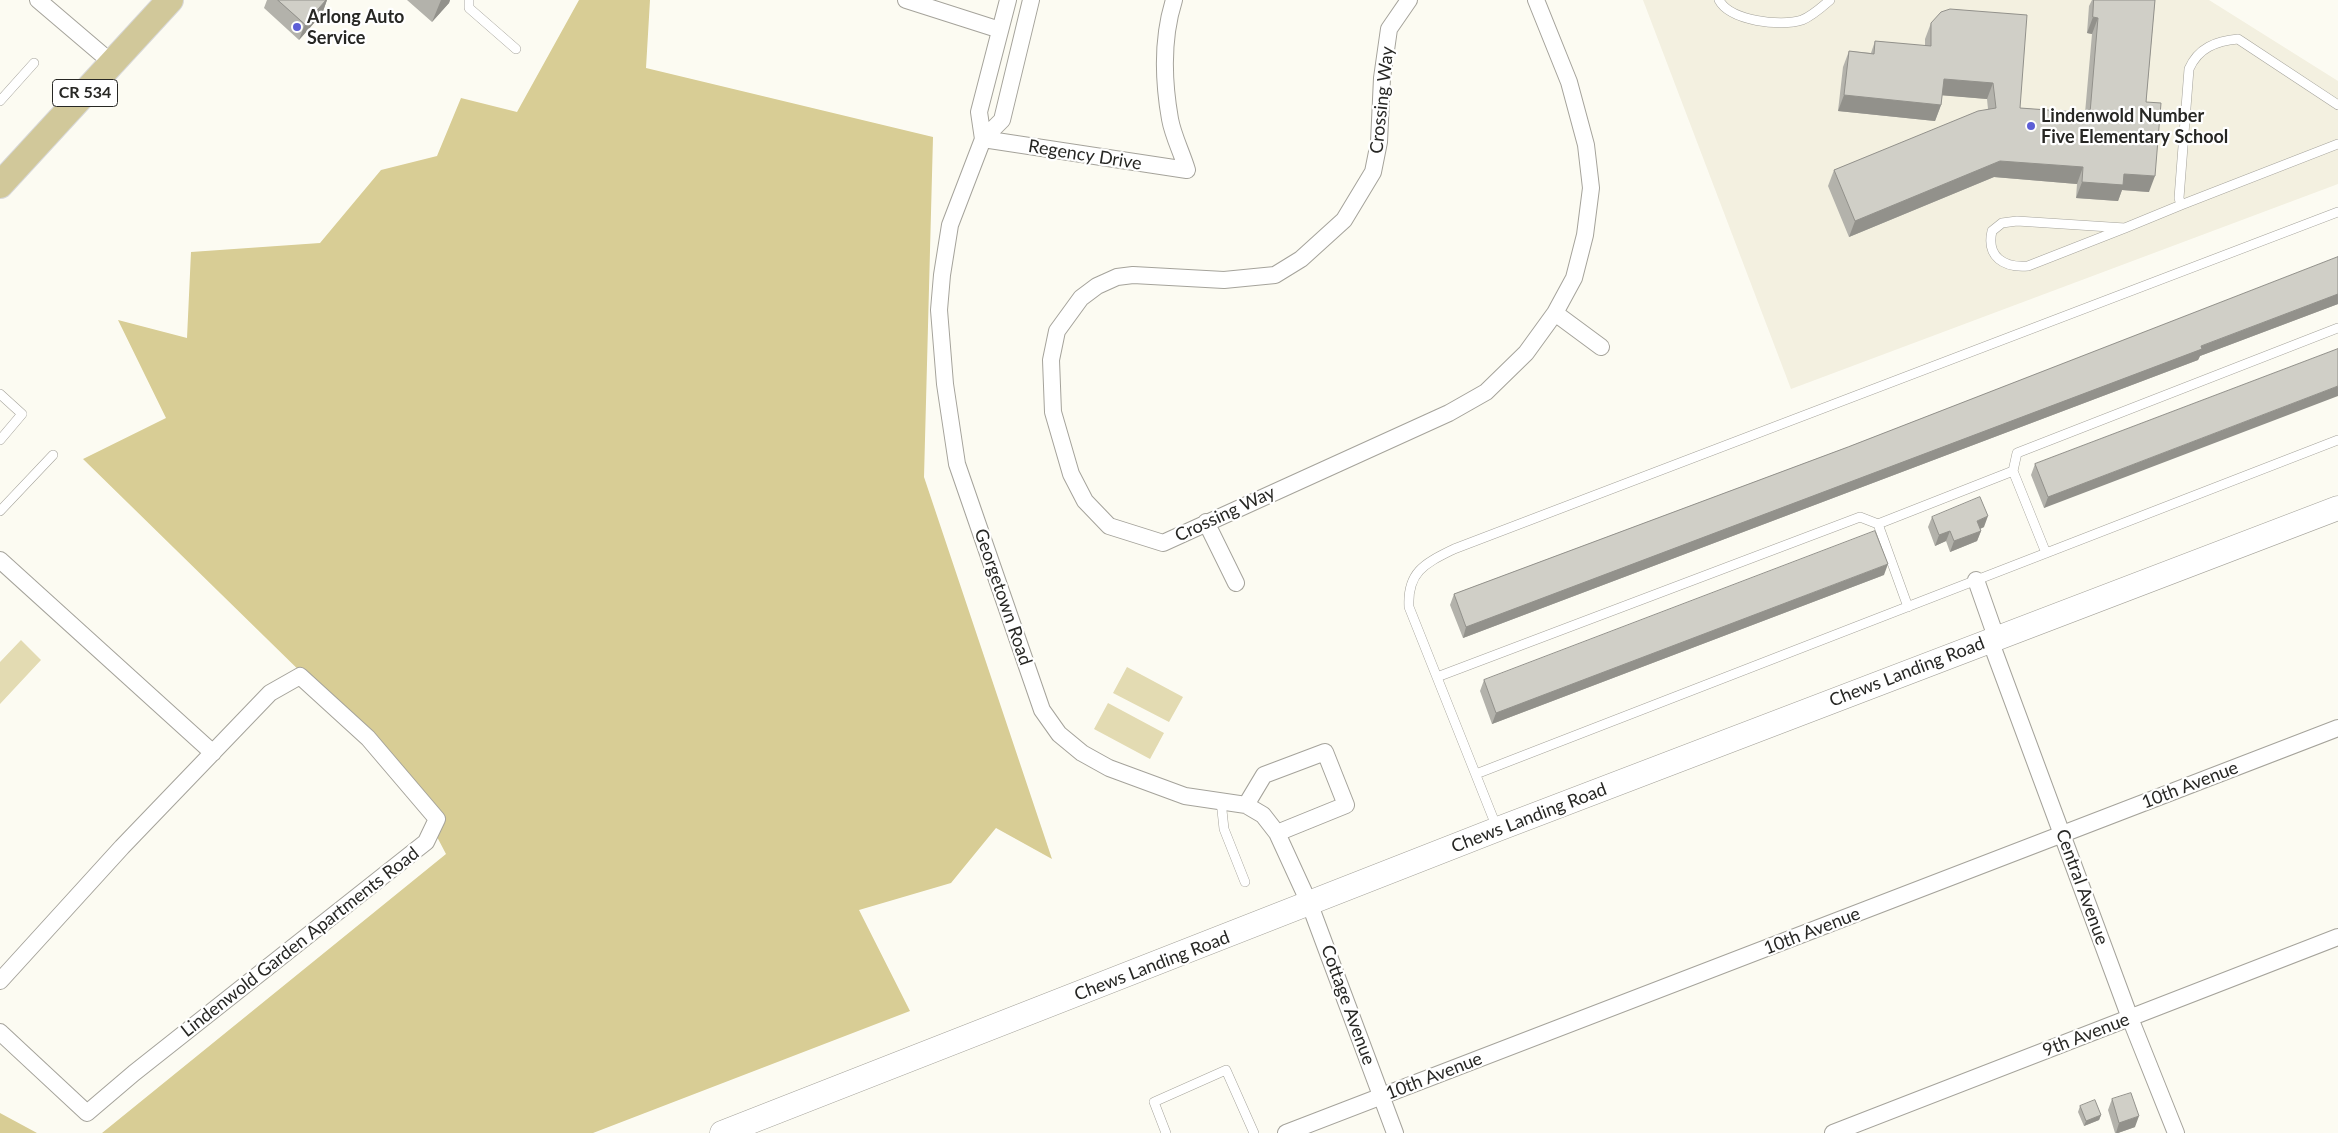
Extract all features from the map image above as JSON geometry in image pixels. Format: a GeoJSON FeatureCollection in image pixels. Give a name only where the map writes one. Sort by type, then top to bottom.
{"type":"FeatureCollection","features":[{"type":"Feature","properties":{"kind":"main road","name":"CR 534"},"geometry":{"type":"LineString","coordinates":[[0,185],[170,0]]}},
{"type":"Feature","properties":{"kind":"street"},"geometry":{"type":"LineString","coordinates":[[38,0],[112,63]]}},
{"type":"Feature","properties":{"kind":"street"},"geometry":{"type":"LineString","coordinates":[[906,0],[1000,30]]}},
{"type":"Feature","properties":{"kind":"street","name":"Georgetown Road"},"geometry":{"type":"LineString","coordinates":[[983,139],[979,112],[1008,0]]}},
{"type":"Feature","properties":{"kind":"street","name":"Georgetown Road"},"geometry":{"type":"LineString","coordinates":[[1031,0],[1002,120],[983,139],[950,225],[942,275],[939,310],[945,384],[957,464],[1042,710],[1067,740],[1082,753],[1109,768],[1185,796],[1246,805],[1263,814],[1277,833],[1310,905]]}},
{"type":"Feature","properties":{"kind":"street","name":"Regency Drive"},"geometry":{"type":"LineString","coordinates":[[983,139],[1187,170],[1170,120],[1165,70],[1167,24],[1174,0]]}},
{"type":"Feature","properties":{"kind":"street","name":"Crossing Way"},"geometry":{"type":"LineString","coordinates":[[1409,0],[1389,29],[1382,78],[1379,142],[1373,172],[1344,220],[1301,260],[1274,275],[1224,280],[1133,275],[1117,278],[1098,286],[1081,298],[1057,331],[1051,360],[1053,412],[1070,474],[1085,501],[1109,526],[1163,543],[1449,413],[1486,392],[1526,353],[1555,313],[1574,278],[1585,235],[1591,188],[1586,145],[1569,82],[1536,0]]}},
{"type":"Feature","properties":{"kind":"street"},"geometry":{"type":"LineString","coordinates":[[1555,313],[1600,346]]}},
{"type":"Feature","properties":{"kind":"street","name":"Chews Landing Road"},"geometry":{"type":"LineString","coordinates":[[722,1133],[1310,905],[1498,829],[2338,508]]}},
{"type":"Feature","properties":{"kind":"street"},"geometry":{"type":"LineString","coordinates":[[1206,522],[1236,583]]}},
{"type":"Feature","properties":{"kind":"street"},"geometry":{"type":"LineString","coordinates":[[0,560],[213,753]]}},
{"type":"Feature","properties":{"kind":"street","name":"Central Avenue"},"geometry":{"type":"LineString","coordinates":[[1976,580],[1993,639],[2062,834],[2130,1018],[2176,1133]]}},
{"type":"Feature","properties":{"kind":"street","name":"Lindenwold Garden Apartments Road"},"geometry":{"type":"LineString","coordinates":[[0,981],[122,847],[270,692],[300,676],[368,738],[437,819],[426,842],[134,1073],[87,1113],[0,1032]]}},
{"type":"Feature","properties":{"kind":"street","name":"10th Avenue"},"geometry":{"type":"LineString","coordinates":[[1286,1133],[2338,728]]}},
{"type":"Feature","properties":{"kind":"street"},"geometry":{"type":"LineString","coordinates":[[1246,805],[1264,774],[1325,752],[1346,804],[1277,833]]}},
{"type":"Feature","properties":{"kind":"street","name":"Cottage Avenue"},"geometry":{"type":"LineString","coordinates":[[1310,905],[1395,1133]]}},
{"type":"Feature","properties":{"kind":"street","name":"9th Avenue"},"geometry":{"type":"LineString","coordinates":[[1833,1133],[2338,937]]}},
{"type":"Feature","properties":{"kind":"lane"},"geometry":{"type":"LineString","coordinates":[[469,0],[469,8],[516,49]]}},
{"type":"Feature","properties":{"kind":"lane"},"geometry":{"type":"LineString","coordinates":[[1719,0],[1729,11],[1742,18],[1787,23],[1802,20],[1830,0]]}},
{"type":"Feature","properties":{"kind":"lane"},"geometry":{"type":"LineString","coordinates":[[2181,205],[2179,198],[2189,69],[2194,58],[2205,48],[2220,40],[2238,39],[2338,105]]}},
{"type":"Feature","properties":{"kind":"lane"},"geometry":{"type":"LineString","coordinates":[[0,101],[34,63]]}},
{"type":"Feature","properties":{"kind":"lane"},"geometry":{"type":"LineString","coordinates":[[2125,228],[2017,221],[2002,223],[1992,231],[1990,240],[1991,250],[1996,258],[2004,264],[2014,267],[2028,266],[2125,228],[2181,205],[2338,144]]}},
{"type":"Feature","properties":{"kind":"lane"},"geometry":{"type":"LineString","coordinates":[[1498,829],[1409,607],[1408,591],[1418,570],[1435,559],[1464,545],[2338,212]]}},
{"type":"Feature","properties":{"kind":"lane"},"geometry":{"type":"LineString","coordinates":[[2046,553],[2013,471],[2017,453],[2338,328]]}},
{"type":"Feature","properties":{"kind":"lane"},"geometry":{"type":"LineString","coordinates":[[0,394],[22,414],[0,440]]}},
{"type":"Feature","properties":{"kind":"lane"},"geometry":{"type":"LineString","coordinates":[[1476,774],[2338,440]]}},
{"type":"Feature","properties":{"kind":"lane"},"geometry":{"type":"LineString","coordinates":[[0,511],[53,455]]}},
{"type":"Feature","properties":{"kind":"lane"},"geometry":{"type":"LineString","coordinates":[[1437,677],[1860,517],[1878,524],[2013,471]]}},
{"type":"Feature","properties":{"kind":"lane"},"geometry":{"type":"LineString","coordinates":[[1878,524],[1908,607]]}},
{"type":"Feature","properties":{"kind":"lane"},"geometry":{"type":"LineString","coordinates":[[1221,801],[1224,829],[1245,882]]}},
{"type":"Feature","properties":{"kind":"lane"},"geometry":{"type":"LineString","coordinates":[[1166,1133],[1154,1102],[1226,1070],[1254,1133]]}},
{"type":"Feature","properties":{"kind":"shaded area"},"geometry":{"type":"Polygon","coordinates":[[[579,0],[650,0],[646,68],[933,137],[924,477],[1052,859],[996,828],[951,883],[859,910],[910,1011],[593,1133],[102,1133],[446,854],[403,772],[83,459],[166,418],[118,320],[187,338],[191,252],[320,243],[381,170],[437,156],[461,98],[517,112],[579,0]]]}},
{"type":"Feature","properties":{"kind":"shaded area"},"geometry":{"type":"Polygon","coordinates":[[[1643,0],[2209,0],[2338,81],[2338,184],[1791,389],[1643,0]]]}},
{"type":"Feature","properties":{"kind":"shaded area"},"geometry":{"type":"Polygon","coordinates":[[[21,640],[41,660],[0,704],[0,662],[21,640]]]}},
{"type":"Feature","properties":{"kind":"shaded area"},"geometry":{"type":"Polygon","coordinates":[[[1127,667],[1183,697],[1169,722],[1113,693],[1127,667]]]}},
{"type":"Feature","properties":{"kind":"shaded area"},"geometry":{"type":"Polygon","coordinates":[[[1108,703],[1164,733],[1150,759],[1094,729],[1108,703]]]}},
{"type":"Feature","properties":{"kind":"shaded area"},"geometry":{"type":"Polygon","coordinates":[[[0,1113],[37,1133],[0,1133],[0,1113]]]}},
{"type":"Feature","properties":{"kind":"building"},"geometry":{"type":"Polygon","coordinates":[[[278,0],[326,0],[305,24],[278,0]]]}},
{"type":"Feature","properties":{"kind":"building"},"geometry":{"type":"Polygon","coordinates":[[[2094,0],[2155,0],[2146,102],[2161,103],[2155,176],[2124,174],[2123,185],[2082,182],[2083,167],[2000,161],[1855,221],[1834,170],[1978,111],[1996,108],[1993,83],[1944,79],[1941,105],[1844,95],[1849,51],[1874,54],[1875,41],[1931,46],[1931,23],[1941,12],[1950,9],[2027,15],[2020,108],[2090,113],[2098,18],[2093,17],[2094,0]]]}},
{"type":"Feature","properties":{"kind":"building"},"geometry":{"type":"Polygon","coordinates":[[[2338,257],[2338,294],[2201,346],[2202,349],[1466,627],[1454,594],[1848,447],[2338,257]]]}},
{"type":"Feature","properties":{"kind":"building"},"geometry":{"type":"Polygon","coordinates":[[[2338,349],[2338,386],[2048,497],[2035,464],[2338,349]]]}},
{"type":"Feature","properties":{"kind":"building"},"geometry":{"type":"Polygon","coordinates":[[[1980,497],[1988,516],[1977,521],[1981,531],[1954,541],[1950,531],[1939,535],[1932,517],[1980,497]]]}},
{"type":"Feature","properties":{"kind":"building"},"geometry":{"type":"Polygon","coordinates":[[[1875,531],[1888,564],[1496,713],[1484,680],[1875,531]]]}},
{"type":"Feature","properties":{"kind":"building"},"geometry":{"type":"Polygon","coordinates":[[[2131,1093],[2139,1116],[2119,1123],[2112,1099],[2131,1093]]]}},
{"type":"Feature","properties":{"kind":"building"},"geometry":{"type":"Polygon","coordinates":[[[2095,1100],[2101,1115],[2086,1121],[2080,1106],[2095,1100]]]}},
{"type":"Feature","properties":{"kind":"place","name":"Arlong Auto Service"},"geometry":{"type":"Point","coordinates":[297,27]}},
{"type":"Feature","properties":{"kind":"place","name":"Lindenwold Number Five Elementary School"},"geometry":{"type":"Point","coordinates":[2031,126]}}]}
